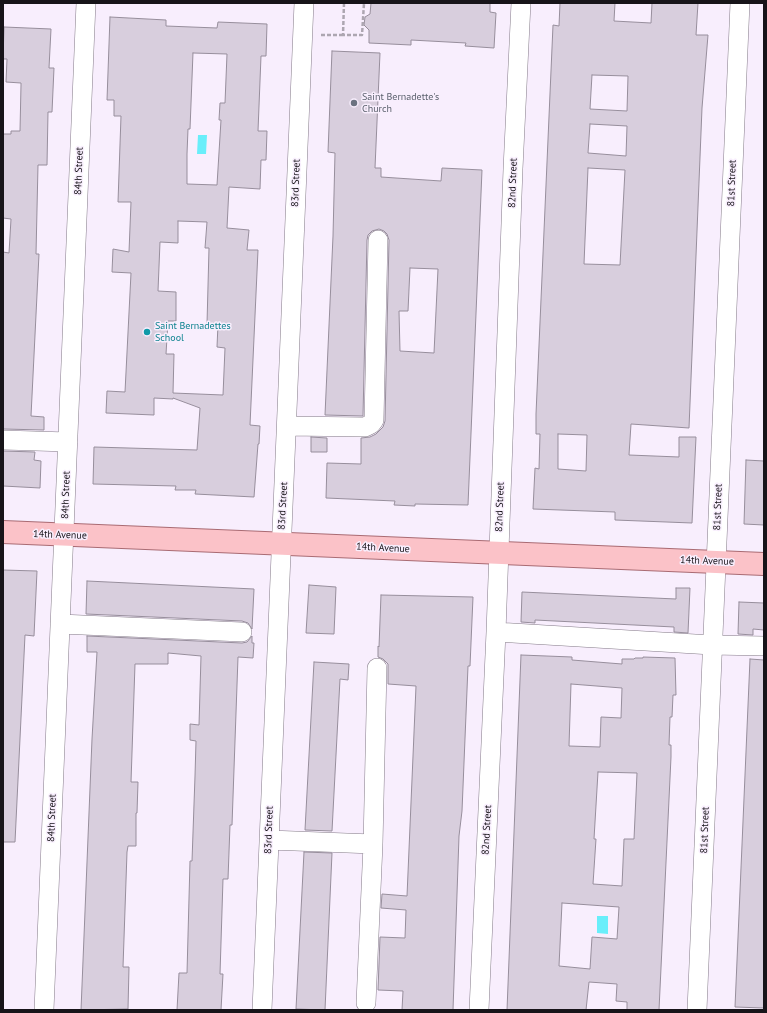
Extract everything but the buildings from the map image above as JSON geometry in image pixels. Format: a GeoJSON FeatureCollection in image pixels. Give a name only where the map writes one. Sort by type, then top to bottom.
{"type":"FeatureCollection","features":[{"type":"Feature","properties":{"kind":"main road","name":"14th Avenue"},"geometry":{"type":"LineString","coordinates":[[3,532],[764,564]]}},
{"type":"Feature","properties":{"kind":"street","name":"84th Street"},"geometry":{"type":"LineString","coordinates":[[44,1010],[86,3]]}},
{"type":"Feature","properties":{"kind":"street","name":"83rd Street"},"geometry":{"type":"LineString","coordinates":[[262,1010],[304,3]]}},
{"type":"Feature","properties":{"kind":"street","name":"82nd Street"},"geometry":{"type":"LineString","coordinates":[[479,1010],[496,632],[521,3]]}},
{"type":"Feature","properties":{"kind":"street","name":"81st Street"},"geometry":{"type":"LineString","coordinates":[[697,1010],[740,3]]}},
{"type":"Feature","properties":{"kind":"street"},"geometry":{"type":"LineString","coordinates":[[286,426],[365,427],[371,424],[374,420],[378,240]]}},
{"type":"Feature","properties":{"kind":"street"},"geometry":{"type":"LineString","coordinates":[[3,440],[68,442]]}},
{"type":"Feature","properties":{"kind":"street"},"geometry":{"type":"LineString","coordinates":[[60,624],[242,632]]}},
{"type":"Feature","properties":{"kind":"street"},"geometry":{"type":"LineString","coordinates":[[496,632],[712,645],[764,646]]}},
{"type":"Feature","properties":{"kind":"street"},"geometry":{"type":"LineString","coordinates":[[366,1003],[373,844],[377,668]]}},
{"type":"Feature","properties":{"kind":"street"},"geometry":{"type":"LineString","coordinates":[[269,840],[373,844]]}},
{"type":"Feature","properties":{"kind":"path"},"geometry":{"type":"LineString","coordinates":[[344,3],[343,36],[362,35],[364,3]]}},
{"type":"Feature","properties":{"kind":"water"},"geometry":{"type":"Polygon","coordinates":[[[198,135],[207,135],[206,154],[197,154],[198,135]]]}},
{"type":"Feature","properties":{"kind":"water"},"geometry":{"type":"Polygon","coordinates":[[[597,916],[608,916],[608,934],[597,933],[597,916]]]}},
{"type":"Feature","properties":{"kind":"place","name":"Saint Bernadette's Church"},"geometry":{"type":"Point","coordinates":[354,103]}},
{"type":"Feature","properties":{"kind":"place","name":"Saint Bernadettes School"},"geometry":{"type":"Point","coordinates":[147,332]}}]}
